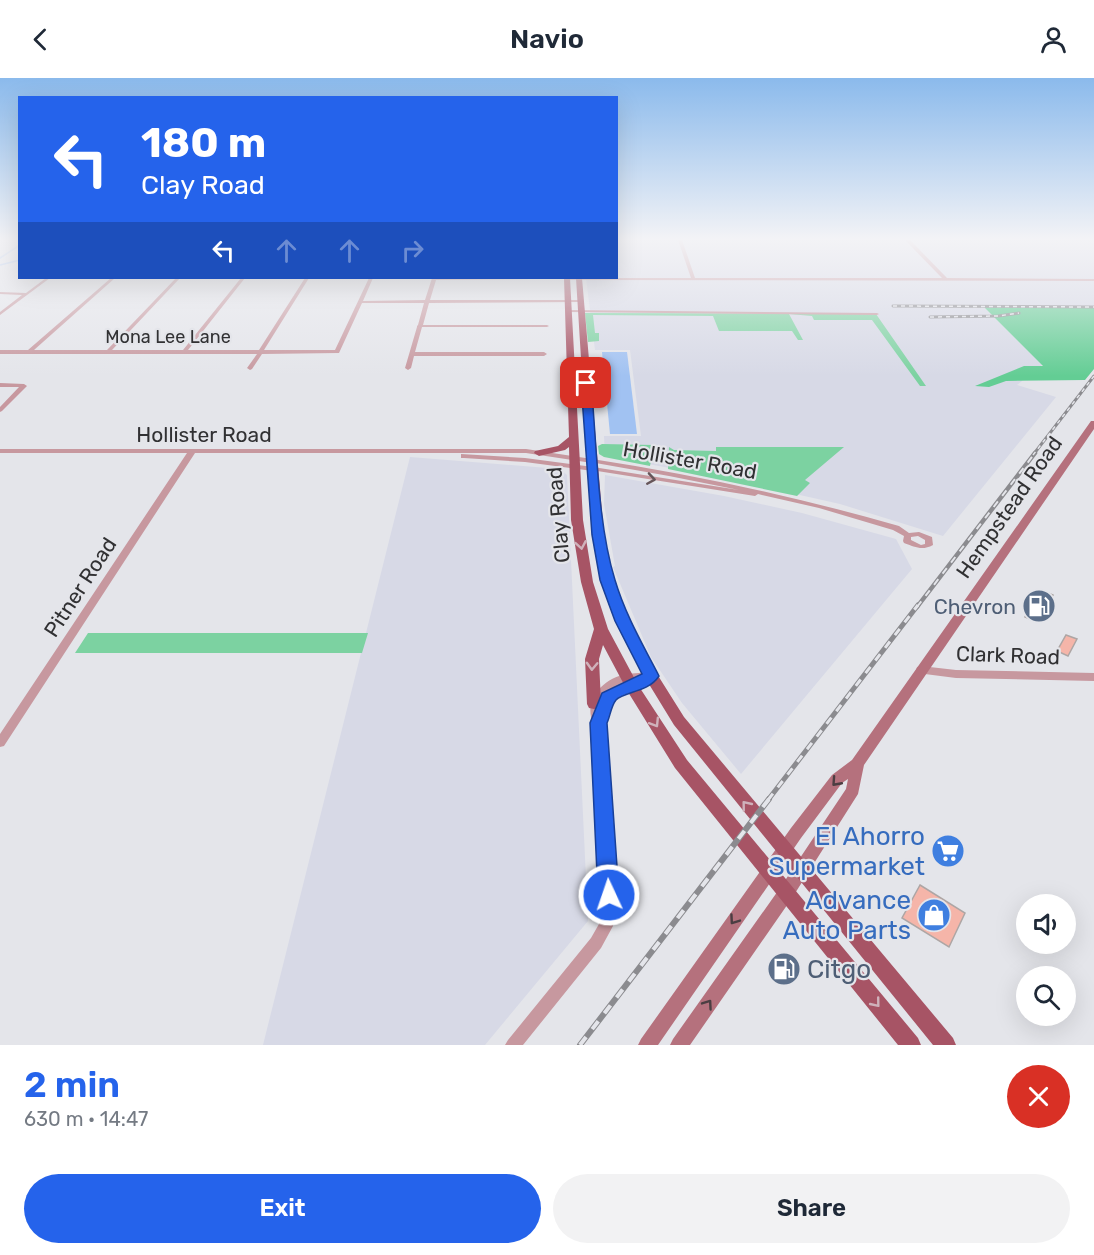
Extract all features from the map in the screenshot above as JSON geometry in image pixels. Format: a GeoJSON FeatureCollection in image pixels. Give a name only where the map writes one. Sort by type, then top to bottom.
{"type":"FeatureCollection","features":[{"type":"Feature","properties":{"kind":"main road","name":"Clay Road"},"geometry":{"type":"LineString","coordinates":[[567,285],[577,520],[587,582],[601,629],[630,683],[681,764],[910,1045]]}},
{"type":"Feature","properties":{"kind":"main road","name":"Clay Road"},"geometry":{"type":"LineString","coordinates":[[579,285],[598,535],[608,580],[623,621],[651,676],[686,730],[946,1045]]}},
{"type":"Feature","properties":{"kind":"main road"},"geometry":{"type":"LineString","coordinates":[[569,345],[583,345]]}},
{"type":"Feature","properties":{"kind":"main road"},"geometry":{"type":"LineString","coordinates":[[572,402],[588,402]]}},
{"type":"Feature","properties":{"kind":"main road","name":"Hempstead Road"},"geometry":{"type":"LineString","coordinates":[[647,1045],[783,850],[837,778],[857,764],[1094,423]]}},
{"type":"Feature","properties":{"kind":"main road"},"geometry":{"type":"LineString","coordinates":[[540,453],[561,448],[574,438]]}},
{"type":"Feature","properties":{"kind":"main road"},"geometry":{"type":"LineString","coordinates":[[587,582],[608,580]]}},
{"type":"Feature","properties":{"kind":"main road"},"geometry":{"type":"LineString","coordinates":[[594,704],[592,659],[601,629]]}},
{"type":"Feature","properties":{"kind":"main road","name":"Hempstead Road"},"geometry":{"type":"LineString","coordinates":[[680,1045],[786,893],[852,790],[857,764]]}},
{"type":"Feature","properties":{"kind":"street"},"geometry":{"type":"LineString","coordinates":[[0,314],[39,285]]}},
{"type":"Feature","properties":{"kind":"street"},"geometry":{"type":"LineString","coordinates":[[29,352],[105,285]]}},
{"type":"Feature","properties":{"kind":"street"},"geometry":{"type":"LineString","coordinates":[[108,352],[171,285]]}},
{"type":"Feature","properties":{"kind":"street"},"geometry":{"type":"LineString","coordinates":[[184,352],[237,285]]}},
{"type":"Feature","properties":{"kind":"street"},"geometry":{"type":"LineString","coordinates":[[250,368],[302,285]]}},
{"type":"Feature","properties":{"kind":"street"},"geometry":{"type":"LineString","coordinates":[[368,285],[360,302],[580,300]]}},
{"type":"Feature","properties":{"kind":"street"},"geometry":{"type":"LineString","coordinates":[[408,368],[431,285]]}},
{"type":"Feature","properties":{"kind":"street"},"geometry":{"type":"LineString","coordinates":[[0,293],[27,294]]}},
{"type":"Feature","properties":{"kind":"street","name":"Mona Lee Lane"},"geometry":{"type":"LineString","coordinates":[[0,352],[337,352],[360,302]]}},
{"type":"Feature","properties":{"kind":"street"},"geometry":{"type":"LineString","coordinates":[[568,311],[877,314]]}},
{"type":"Feature","properties":{"kind":"street"},"geometry":{"type":"LineString","coordinates":[[419,326],[547,326]]}},
{"type":"Feature","properties":{"kind":"street"},"geometry":{"type":"LineString","coordinates":[[412,354],[544,354]]}},
{"type":"Feature","properties":{"kind":"street"},"geometry":{"type":"LineString","coordinates":[[0,385],[24,386],[0,410]]}},
{"type":"Feature","properties":{"kind":"street","name":"Hollister Road"},"geometry":{"type":"LineString","coordinates":[[0,451],[408,452],[495,455],[575,462],[696,486],[786,498]]}},
{"type":"Feature","properties":{"kind":"street","name":"Pitner Road"},"geometry":{"type":"LineString","coordinates":[[0,743],[192,452]]}},
{"type":"Feature","properties":{"kind":"street","name":"Hollister Road"},"geometry":{"type":"LineString","coordinates":[[495,455],[540,453],[575,462]]}},
{"type":"Feature","properties":{"kind":"street","name":"Hollister Road"},"geometry":{"type":"LineString","coordinates":[[593,465],[698,478],[786,498],[896,528],[908,535]]}},
{"type":"Feature","properties":{"kind":"street"},"geometry":{"type":"LineString","coordinates":[[696,486],[698,478]]}},
{"type":"Feature","properties":{"kind":"street","name":"Clark Road"},"geometry":{"type":"LineString","coordinates":[[921,670],[956,674],[1094,677]]}},
{"type":"Feature","properties":{"kind":"street"},"geometry":{"type":"LineString","coordinates":[[599,723],[594,716],[594,704],[609,686],[630,683],[651,676]]}},
{"type":"Feature","properties":{"kind":"street"},"geometry":{"type":"LineString","coordinates":[[513,1045],[596,943],[606,926],[609,895],[599,723],[608,698],[630,683]]}},
{"type":"Feature","properties":{"kind":"shaded area"},"geometry":{"type":"Polygon","coordinates":[[[587,285],[1094,285],[1094,306],[983,306],[1042,365],[1017,385],[1056,397],[943,536],[840,504],[729,479],[605,456],[604,436],[641,436],[630,350],[595,350],[587,285]]]}},
{"type":"Feature","properties":{"kind":"shaded area"},"geometry":{"type":"Polygon","coordinates":[[[410,457],[560,469],[567,475],[588,921],[485,1045],[263,1045],[410,457]]]}},
{"type":"Feature","properties":{"kind":"shaded area"},"geometry":{"type":"Polygon","coordinates":[[[605,475],[724,496],[802,513],[896,539],[912,569],[741,774],[682,703],[651,657],[613,567],[615,566],[604,504],[605,475]]]}},
{"type":"Feature","properties":{"kind":"green space"},"geometry":{"type":"Polygon","coordinates":[[[984,307],[1094,307],[1094,369],[1085,380],[1006,381],[989,387],[975,386],[1024,366],[1043,366],[984,307]]]}},
{"type":"Feature","properties":{"kind":"green space"},"geometry":{"type":"Polygon","coordinates":[[[585,313],[876,314],[926,386],[920,386],[872,320],[814,320],[812,316],[789,314],[803,340],[798,340],[792,331],[719,331],[713,316],[593,315],[595,333],[599,333],[599,341],[588,342],[585,313]]]}},
{"type":"Feature","properties":{"kind":"green space"},"geometry":{"type":"Polygon","coordinates":[[[602,444],[654,445],[650,466],[604,457],[599,454],[598,446],[602,444]]]}},
{"type":"Feature","properties":{"kind":"green space"},"geometry":{"type":"Polygon","coordinates":[[[669,447],[674,450],[716,451],[716,447],[844,447],[805,480],[810,483],[797,496],[668,469],[669,447]]]}},
{"type":"Feature","properties":{"kind":"green space"},"geometry":{"type":"Polygon","coordinates":[[[88,633],[368,633],[362,653],[75,653],[88,633]]]}},
{"type":"Feature","properties":{"kind":"water"},"geometry":{"type":"Polygon","coordinates":[[[602,352],[627,352],[637,434],[610,434],[602,352]]]}},
{"type":"Feature","properties":{"kind":"building","name":"Chevron"},"geometry":{"type":"Polygon","coordinates":[[[1041,590],[1053,595],[1037,622],[1025,617],[1041,590]]]}},
{"type":"Feature","properties":{"kind":"building","name":"Chevron"},"geometry":{"type":"Polygon","coordinates":[[[1066,635],[1077,639],[1068,656],[1057,651],[1066,635]]]}},
{"type":"Feature","properties":{"kind":"building","name":"Advance Auto Parts"},"geometry":{"type":"Polygon","coordinates":[[[920,885],[965,913],[949,947],[902,918],[920,885]]]}},
{"type":"Feature","properties":{"kind":"railway"},"geometry":{"type":"LineString","coordinates":[[893,306],[1094,307]]}},
{"type":"Feature","properties":{"kind":"railway"},"geometry":{"type":"LineString","coordinates":[[930,317],[998,316],[1019,313]]}},
{"type":"Feature","properties":{"kind":"railway"},"geometry":{"type":"LineString","coordinates":[[1033,455],[1094,376]]}},
{"type":"Feature","properties":{"kind":"railway"},"geometry":{"type":"LineString","coordinates":[[917,607],[1035,453]]}},
{"type":"Feature","properties":{"kind":"railway"},"geometry":{"type":"LineString","coordinates":[[768,800],[918,605]]}},
{"type":"Feature","properties":{"kind":"railway"},"geometry":{"type":"LineString","coordinates":[[580,1045],[769,799]]}},
{"type":"Feature","properties":{"kind":"place","name":"Chevron"},"geometry":{"type":"Point","coordinates":[1039,606]}},
{"type":"Feature","properties":{"kind":"place","name":"El Ahorro Supermarket"},"geometry":{"type":"Point","coordinates":[948,851]}},
{"type":"Feature","properties":{"kind":"place","name":"Advance Auto Parts"},"geometry":{"type":"Point","coordinates":[934,915]}},
{"type":"Feature","properties":{"kind":"place","name":"Citgo"},"geometry":{"type":"Point","coordinates":[784,969]}},
{"type":"Feature","properties":{"kind":"route"},"geometry":{"type":"LineString","coordinates":[[586,383],[598,535],[608,580],[623,621],[651,676],[633,688],[621,690],[608,698],[599,723],[609,895]]}}]}
